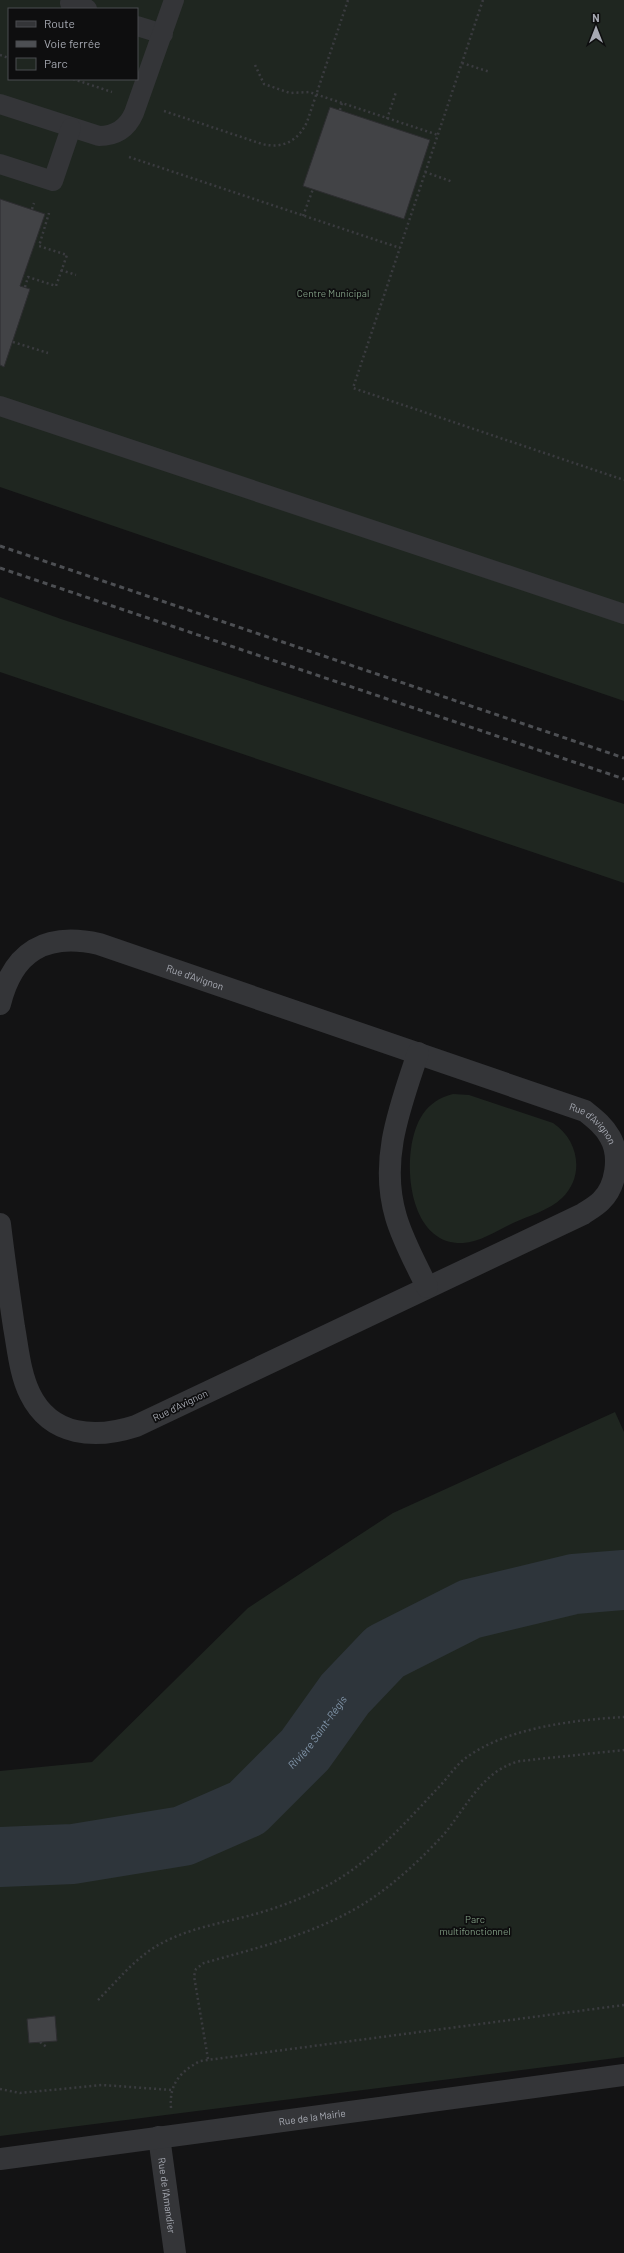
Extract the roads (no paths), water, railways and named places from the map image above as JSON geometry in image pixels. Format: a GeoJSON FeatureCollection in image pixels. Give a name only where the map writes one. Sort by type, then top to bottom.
{"type":"FeatureCollection","features":[{"type":"Feature","properties":{"kind":"street","name":"Rue d'Avignon"},"geometry":{"type":"LineString","coordinates":[[0,1004],[13,969],[31,950],[56,941],[87,942],[418,1053],[585,1111],[600,1123],[611,1139],[616,1153],[612,1187],[601,1202],[583,1214],[136,1426],[115,1433],[94,1435],[76,1432],[50,1418],[30,1395],[22,1373],[4,1295],[0,1224]]}},
{"type":"Feature","properties":{"kind":"street"},"geometry":{"type":"LineString","coordinates":[[418,1053],[397,1114],[388,1167],[396,1217],[427,1287]]}},
{"type":"Feature","properties":{"kind":"street","name":"Rue de la Mairie"},"geometry":{"type":"LineString","coordinates":[[0,2159],[624,2075]]}},
{"type":"Feature","properties":{"kind":"street","name":"Rue de l'Amandier"},"geometry":{"type":"LineString","coordinates":[[159,2137],[175,2253]]}},
{"type":"Feature","properties":{"kind":"lane"},"geometry":{"type":"LineString","coordinates":[[71,0],[70,3],[84,8]]}},
{"type":"Feature","properties":{"kind":"lane"},"geometry":{"type":"LineString","coordinates":[[0,104],[99,136],[106,136],[126,126],[134,114],[174,0]]}},
{"type":"Feature","properties":{"kind":"lane"},"geometry":{"type":"LineString","coordinates":[[138,26],[162,34]]}},
{"type":"Feature","properties":{"kind":"lane"},"geometry":{"type":"LineString","coordinates":[[0,164],[53,181],[71,128]]}},
{"type":"Feature","properties":{"kind":"lane"},"geometry":{"type":"LineString","coordinates":[[0,406],[624,614]]}},
{"type":"Feature","properties":{"kind":"waterway","name":"Rivière Saint-Régis"},"geometry":{"type":"LineString","coordinates":[[0,1857],[73,1854],[183,1836],[247,1808],[305,1750],[345,1694],[385,1652],[470,1609],[574,1584],[624,1580]]}},
{"type":"Feature","properties":{"kind":"railway"},"geometry":{"type":"LineString","coordinates":[[0,546],[624,758]]}},
{"type":"Feature","properties":{"kind":"railway"},"geometry":{"type":"LineString","coordinates":[[0,568],[624,779]]}},
{"type":"Feature","properties":{"kind":"park label","name":"Centre Municipal"},"geometry":{"type":"Point","coordinates":[333,293]}},
{"type":"Feature","properties":{"kind":"park label","name":"Parc multifonctionnel"},"geometry":{"type":"Point","coordinates":[475,1924]}}]}
